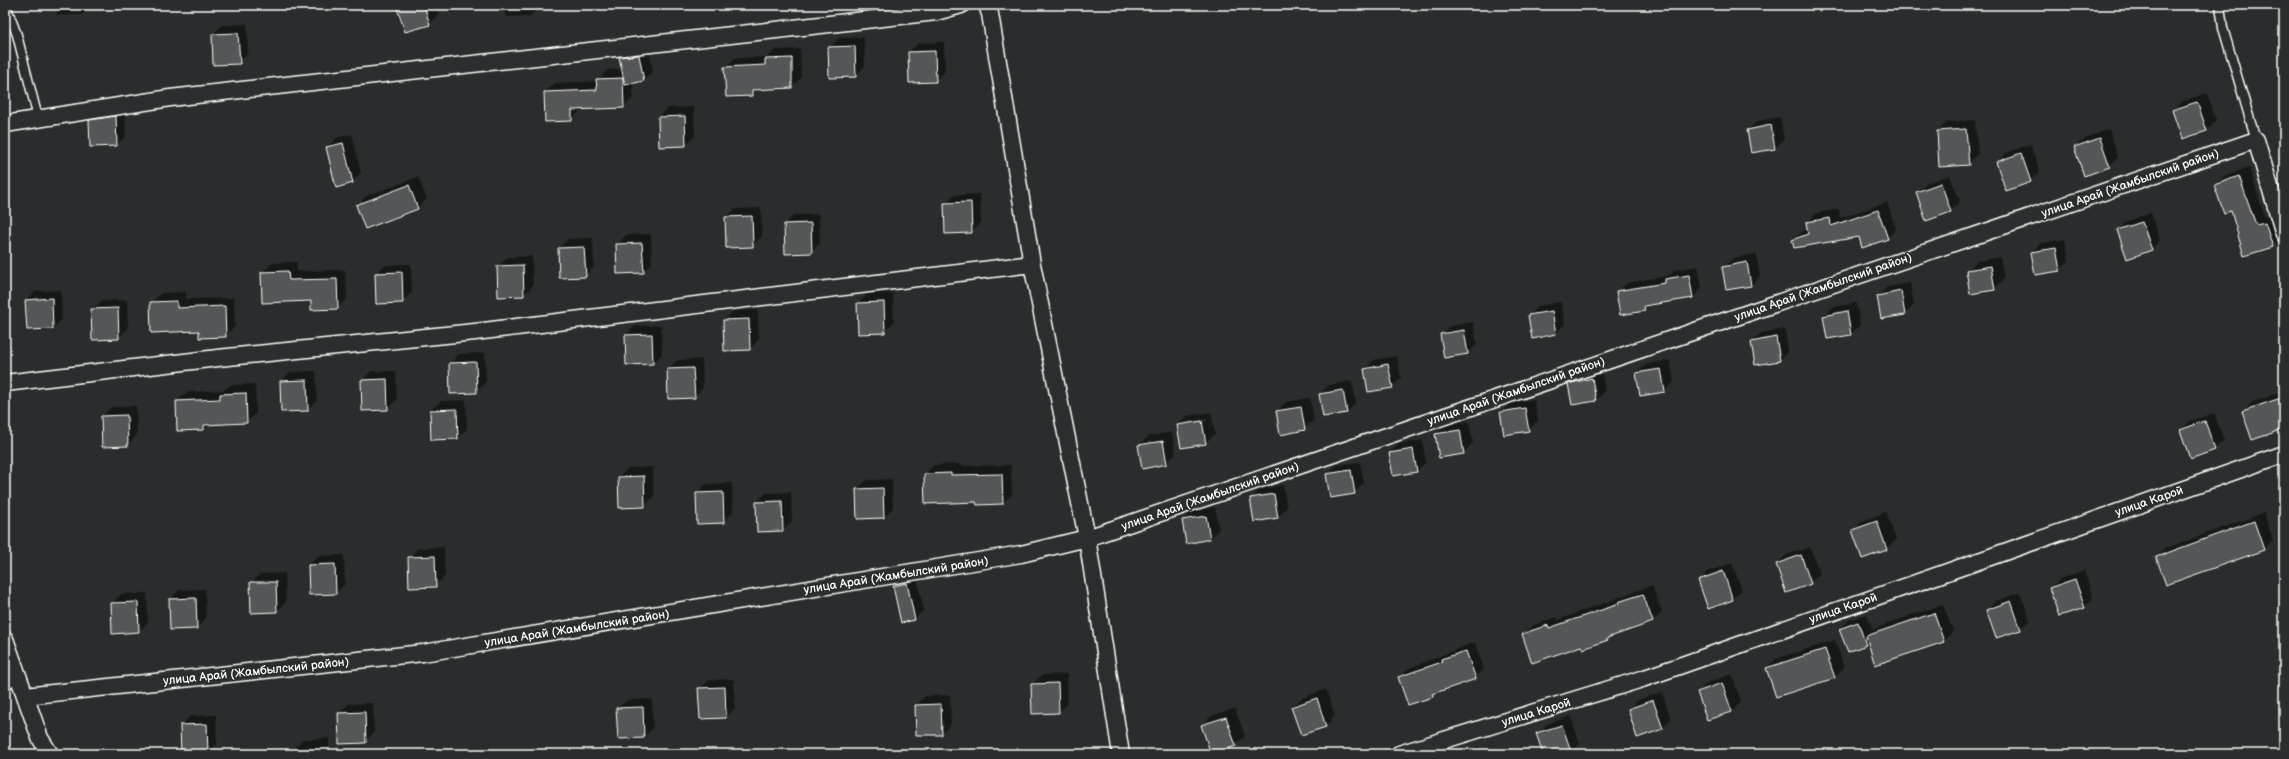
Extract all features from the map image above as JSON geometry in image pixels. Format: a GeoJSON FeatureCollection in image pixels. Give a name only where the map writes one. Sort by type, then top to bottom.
{"type":"FeatureCollection","features":[{"type":"Feature","properties":{"kind":"street"},"geometry":{"type":"LineString","coordinates":[[5,124],[170,98],[936,12],[961,5]]}},
{"type":"Feature","properties":{"kind":"street"},"geometry":{"type":"LineString","coordinates":[[987,5],[990,14],[1032,264],[1086,538],[1121,754]]}},
{"type":"Feature","properties":{"kind":"street"},"geometry":{"type":"LineString","coordinates":[[2256,140],[2284,234]]}},
{"type":"Feature","properties":{"kind":"street","name":"улица Арай (Жамбылский район)"},"geometry":{"type":"LineString","coordinates":[[25,696],[423,654],[1021,554],[1086,538],[2256,140]]}},
{"type":"Feature","properties":{"kind":"street"},"geometry":{"type":"LineString","coordinates":[[5,383],[218,358],[475,332],[1032,264]]}},
{"type":"Feature","properties":{"kind":"street","name":"улица Карой"},"geometry":{"type":"LineString","coordinates":[[1399,754],[1642,679],[2284,454]]}},
{"type":"Feature","properties":{"kind":"street"},"geometry":{"type":"LineString","coordinates":[[5,639],[40,738],[50,754]]}},
{"type":"Feature","properties":{"kind":"lane"},"geometry":{"type":"LineString","coordinates":[[6,5],[17,35],[38,118]]}},
{"type":"Feature","properties":{"kind":"lane"},"geometry":{"type":"LineString","coordinates":[[2220,5],[2223,28],[2256,140]]}},
{"type":"Feature","properties":{"kind":"lane"},"geometry":{"type":"LineString","coordinates":[[5,688],[17,672]]}},
{"type":"Feature","properties":{"kind":"building"},"geometry":{"type":"Polygon","coordinates":[[[396,5],[424,5],[430,25],[405,32],[396,5]]]}},
{"type":"Feature","properties":{"kind":"building"},"geometry":{"type":"Polygon","coordinates":[[[238,33],[240,64],[213,65],[212,34],[238,33]]]}},
{"type":"Feature","properties":{"kind":"building"},"geometry":{"type":"Polygon","coordinates":[[[855,46],[856,77],[829,78],[828,47],[855,46]]]}},
{"type":"Feature","properties":{"kind":"building"},"geometry":{"type":"Polygon","coordinates":[[[935,51],[936,82],[909,83],[908,52],[935,51]]]}},
{"type":"Feature","properties":{"kind":"building"},"geometry":{"type":"Polygon","coordinates":[[[639,55],[644,81],[625,85],[619,57],[639,55]]]}},
{"type":"Feature","properties":{"kind":"building"},"geometry":{"type":"Polygon","coordinates":[[[792,58],[792,88],[752,90],[752,96],[726,97],[724,67],[765,65],[765,59],[792,58]]]}},
{"type":"Feature","properties":{"kind":"building"},"geometry":{"type":"Polygon","coordinates":[[[623,78],[624,108],[572,110],[572,121],[545,122],[544,92],[597,90],[596,79],[623,78]]]}},
{"type":"Feature","properties":{"kind":"building"},"geometry":{"type":"Polygon","coordinates":[[[2197,102],[2207,131],[2182,139],[2172,110],[2197,102]]]}},
{"type":"Feature","properties":{"kind":"building"},"geometry":{"type":"Polygon","coordinates":[[[116,116],[117,146],[90,147],[89,120],[116,116]]]}},
{"type":"Feature","properties":{"kind":"building"},"geometry":{"type":"Polygon","coordinates":[[[685,116],[686,146],[659,147],[658,117],[685,116]]]}},
{"type":"Feature","properties":{"kind":"building"},"geometry":{"type":"Polygon","coordinates":[[[1771,125],[1775,149],[1751,153],[1747,130],[1771,125]]]}},
{"type":"Feature","properties":{"kind":"building"},"geometry":{"type":"Polygon","coordinates":[[[1966,129],[1969,165],[1939,167],[1937,131],[1966,129]]]}},
{"type":"Feature","properties":{"kind":"building"},"geometry":{"type":"Polygon","coordinates":[[[2100,138],[2110,167],[2084,176],[2074,147],[2100,138]]]}},
{"type":"Feature","properties":{"kind":"building"},"geometry":{"type":"Polygon","coordinates":[[[343,143],[353,183],[336,188],[326,147],[343,143]]]}},
{"type":"Feature","properties":{"kind":"building"},"geometry":{"type":"Polygon","coordinates":[[[2021,153],[2031,182],[2006,191],[1996,162],[2021,153]]]}},
{"type":"Feature","properties":{"kind":"building"},"geometry":{"type":"Polygon","coordinates":[[[2239,176],[2256,225],[2265,223],[2273,247],[2244,256],[2231,211],[2224,213],[2214,185],[2239,176]]]}},
{"type":"Feature","properties":{"kind":"building"},"geometry":{"type":"Polygon","coordinates":[[[1941,183],[1951,212],[1926,221],[1916,192],[1941,183]]]}},
{"type":"Feature","properties":{"kind":"building"},"geometry":{"type":"Polygon","coordinates":[[[409,185],[418,209],[365,229],[356,205],[409,185]]]}},
{"type":"Feature","properties":{"kind":"building"},"geometry":{"type":"Polygon","coordinates":[[[971,202],[972,233],[945,234],[944,203],[971,202]]]}},
{"type":"Feature","properties":{"kind":"building"},"geometry":{"type":"Polygon","coordinates":[[[1878,210],[1888,239],[1862,248],[1859,237],[1794,248],[1792,240],[1808,234],[1806,222],[1830,218],[1831,226],[1878,210]]]}},
{"type":"Feature","properties":{"kind":"building"},"geometry":{"type":"Polygon","coordinates":[[[752,216],[753,247],[726,248],[725,217],[752,216]]]}},
{"type":"Feature","properties":{"kind":"building"},"geometry":{"type":"Polygon","coordinates":[[[2142,222],[2152,250],[2127,259],[2117,230],[2142,222]]]}},
{"type":"Feature","properties":{"kind":"building"},"geometry":{"type":"Polygon","coordinates":[[[811,223],[812,253],[785,254],[784,224],[811,223]]]}},
{"type":"Feature","properties":{"kind":"building"},"geometry":{"type":"Polygon","coordinates":[[[642,243],[644,273],[617,274],[616,244],[642,243]]]}},
{"type":"Feature","properties":{"kind":"building"},"geometry":{"type":"Polygon","coordinates":[[[584,247],[586,277],[559,278],[558,248],[584,247]]]}},
{"type":"Feature","properties":{"kind":"building"},"geometry":{"type":"Polygon","coordinates":[[[2056,248],[2060,271],[2035,275],[2031,252],[2056,248]]]}},
{"type":"Feature","properties":{"kind":"building"},"geometry":{"type":"Polygon","coordinates":[[[1747,262],[1751,286],[1726,290],[1722,267],[1747,262]]]}},
{"type":"Feature","properties":{"kind":"building"},"geometry":{"type":"Polygon","coordinates":[[[523,265],[524,296],[498,297],[497,266],[523,265]]]}},
{"type":"Feature","properties":{"kind":"building"},"geometry":{"type":"Polygon","coordinates":[[[1991,266],[1995,290],[1970,294],[1966,270],[1991,266]]]}},
{"type":"Feature","properties":{"kind":"building"},"geometry":{"type":"Polygon","coordinates":[[[288,271],[289,280],[337,279],[338,309],[311,310],[311,301],[262,303],[261,272],[288,271]]]}},
{"type":"Feature","properties":{"kind":"building"},"geometry":{"type":"Polygon","coordinates":[[[402,272],[403,303],[376,304],[375,273],[402,272]]]}},
{"type":"Feature","properties":{"kind":"building"},"geometry":{"type":"Polygon","coordinates":[[[1689,275],[1693,298],[1644,306],[1645,311],[1620,315],[1616,291],[1665,283],[1665,279],[1689,275]]]}},
{"type":"Feature","properties":{"kind":"building"},"geometry":{"type":"Polygon","coordinates":[[[1901,291],[1905,315],[1881,319],[1877,296],[1901,291]]]}},
{"type":"Feature","properties":{"kind":"building"},"geometry":{"type":"Polygon","coordinates":[[[52,298],[53,329],[27,330],[25,300],[52,298]]]}},
{"type":"Feature","properties":{"kind":"building"},"geometry":{"type":"Polygon","coordinates":[[[177,301],[177,308],[225,306],[226,337],[199,338],[199,331],[151,333],[150,302],[177,301]]]}},
{"type":"Feature","properties":{"kind":"building"},"geometry":{"type":"Polygon","coordinates":[[[884,302],[885,333],[858,334],[857,303],[884,302]]]}},
{"type":"Feature","properties":{"kind":"building"},"geometry":{"type":"Polygon","coordinates":[[[118,308],[119,339],[92,340],[91,309],[118,308]]]}},
{"type":"Feature","properties":{"kind":"building"},"geometry":{"type":"Polygon","coordinates":[[[1552,311],[1556,334],[1532,339],[1528,315],[1552,311]]]}},
{"type":"Feature","properties":{"kind":"building"},"geometry":{"type":"Polygon","coordinates":[[[1847,311],[1851,335],[1827,339],[1823,316],[1847,311]]]}},
{"type":"Feature","properties":{"kind":"building"},"geometry":{"type":"Polygon","coordinates":[[[749,319],[750,350],[724,351],[723,320],[749,319]]]}},
{"type":"Feature","properties":{"kind":"building"},"geometry":{"type":"Polygon","coordinates":[[[1464,330],[1468,354],[1444,358],[1440,334],[1464,330]]]}},
{"type":"Feature","properties":{"kind":"building"},"geometry":{"type":"Polygon","coordinates":[[[652,334],[653,364],[626,365],[625,335],[652,334]]]}},
{"type":"Feature","properties":{"kind":"building"},"geometry":{"type":"Polygon","coordinates":[[[1776,337],[1780,361],[1755,365],[1751,342],[1776,337]]]}},
{"type":"Feature","properties":{"kind":"building"},"geometry":{"type":"Polygon","coordinates":[[[476,362],[477,393],[450,394],[449,363],[476,362]]]}},
{"type":"Feature","properties":{"kind":"building"},"geometry":{"type":"Polygon","coordinates":[[[1388,364],[1393,388],[1368,392],[1364,369],[1388,364]]]}},
{"type":"Feature","properties":{"kind":"building"},"geometry":{"type":"Polygon","coordinates":[[[693,368],[695,398],[668,399],[667,369],[693,368]]]}},
{"type":"Feature","properties":{"kind":"building"},"geometry":{"type":"Polygon","coordinates":[[[1661,369],[1665,392],[1640,396],[1636,373],[1661,369]]]}},
{"type":"Feature","properties":{"kind":"building"},"geometry":{"type":"Polygon","coordinates":[[[1592,378],[1596,401],[1572,405],[1568,384],[1592,378]]]}},
{"type":"Feature","properties":{"kind":"building"},"geometry":{"type":"Polygon","coordinates":[[[387,379],[388,410],[362,411],[361,380],[387,379]]]}},
{"type":"Feature","properties":{"kind":"building"},"geometry":{"type":"Polygon","coordinates":[[[307,380],[308,411],[281,412],[280,381],[307,380]]]}},
{"type":"Feature","properties":{"kind":"building"},"geometry":{"type":"Polygon","coordinates":[[[1343,390],[1347,413],[1323,417],[1319,394],[1343,390]]]}},
{"type":"Feature","properties":{"kind":"building"},"geometry":{"type":"Polygon","coordinates":[[[246,393],[247,423],[204,425],[204,430],[177,431],[176,401],[220,399],[220,394],[246,393]]]}},
{"type":"Feature","properties":{"kind":"building"},"geometry":{"type":"Polygon","coordinates":[[[2284,397],[2284,429],[2252,440],[2242,411],[2284,397]]]}},
{"type":"Feature","properties":{"kind":"building"},"geometry":{"type":"Polygon","coordinates":[[[1301,407],[1305,430],[1280,435],[1276,411],[1301,407]]]}},
{"type":"Feature","properties":{"kind":"building"},"geometry":{"type":"Polygon","coordinates":[[[1525,408],[1529,431],[1504,435],[1500,412],[1525,408]]]}},
{"type":"Feature","properties":{"kind":"building"},"geometry":{"type":"Polygon","coordinates":[[[457,409],[458,439],[431,440],[430,410],[457,409]]]}},
{"type":"Feature","properties":{"kind":"building"},"geometry":{"type":"Polygon","coordinates":[[[127,415],[128,446],[102,447],[101,416],[127,415]]]}},
{"type":"Feature","properties":{"kind":"building"},"geometry":{"type":"Polygon","coordinates":[[[1202,421],[1206,444],[1181,448],[1177,425],[1202,421]]]}},
{"type":"Feature","properties":{"kind":"building"},"geometry":{"type":"Polygon","coordinates":[[[2205,421],[2215,450],[2190,459],[2180,430],[2205,421]]]}},
{"type":"Feature","properties":{"kind":"building"},"geometry":{"type":"Polygon","coordinates":[[[1460,430],[1464,454],[1439,458],[1435,434],[1460,430]]]}},
{"type":"Feature","properties":{"kind":"building"},"geometry":{"type":"Polygon","coordinates":[[[1163,441],[1167,464],[1142,469],[1138,445],[1163,441]]]}},
{"type":"Feature","properties":{"kind":"building"},"geometry":{"type":"Polygon","coordinates":[[[1413,449],[1417,472],[1393,476],[1389,453],[1413,449]]]}},
{"type":"Feature","properties":{"kind":"building"},"geometry":{"type":"Polygon","coordinates":[[[1351,470],[1355,494],[1330,498],[1326,474],[1351,470]]]}},
{"type":"Feature","properties":{"kind":"building"},"geometry":{"type":"Polygon","coordinates":[[[951,473],[951,475],[1002,474],[1003,504],[977,505],[976,502],[925,504],[924,474],[951,473]]]}},
{"type":"Feature","properties":{"kind":"building"},"geometry":{"type":"Polygon","coordinates":[[[644,476],[645,507],[619,508],[618,477],[644,476]]]}},
{"type":"Feature","properties":{"kind":"building"},"geometry":{"type":"Polygon","coordinates":[[[883,488],[884,518],[857,519],[856,489],[883,488]]]}},
{"type":"Feature","properties":{"kind":"building"},"geometry":{"type":"Polygon","coordinates":[[[723,492],[724,523],[697,524],[696,493],[723,492]]]}},
{"type":"Feature","properties":{"kind":"building"},"geometry":{"type":"Polygon","coordinates":[[[1274,494],[1278,518],[1254,522],[1250,498],[1274,494]]]}},
{"type":"Feature","properties":{"kind":"building"},"geometry":{"type":"Polygon","coordinates":[[[782,501],[783,531],[757,532],[756,502],[782,501]]]}},
{"type":"Feature","properties":{"kind":"building"},"geometry":{"type":"Polygon","coordinates":[[[1206,516],[1210,539],[1186,544],[1182,520],[1206,516]]]}},
{"type":"Feature","properties":{"kind":"building"},"geometry":{"type":"Polygon","coordinates":[[[1877,521],[1887,550],[1862,559],[1852,530],[1877,521]]]}},
{"type":"Feature","properties":{"kind":"building"},"geometry":{"type":"Polygon","coordinates":[[[2254,521],[2264,550],[2166,585],[2156,557],[2254,521]]]}},
{"type":"Feature","properties":{"kind":"building"},"geometry":{"type":"Polygon","coordinates":[[[1801,555],[1811,584],[1786,593],[1776,564],[1801,555]]]}},
{"type":"Feature","properties":{"kind":"building"},"geometry":{"type":"Polygon","coordinates":[[[435,556],[436,587],[409,588],[408,557],[435,556]]]}},
{"type":"Feature","properties":{"kind":"building"},"geometry":{"type":"Polygon","coordinates":[[[335,564],[336,594],[309,595],[308,565],[335,564]]]}},
{"type":"Feature","properties":{"kind":"building"},"geometry":{"type":"Polygon","coordinates":[[[1723,571],[1733,600],[1708,609],[1698,580],[1723,571]]]}},
{"type":"Feature","properties":{"kind":"building"},"geometry":{"type":"Polygon","coordinates":[[[2075,579],[2085,608],[2059,616],[2049,588],[2075,579]]]}},
{"type":"Feature","properties":{"kind":"building"},"geometry":{"type":"Polygon","coordinates":[[[250,582],[276,582],[277,612],[251,613],[250,582]]]}},
{"type":"Feature","properties":{"kind":"building"},"geometry":{"type":"Polygon","coordinates":[[[907,583],[915,620],[901,623],[893,586],[907,583]]]}},
{"type":"Feature","properties":{"kind":"building"},"geometry":{"type":"Polygon","coordinates":[[[1643,594],[1653,622],[1607,638],[1608,640],[1583,649],[1581,646],[1532,663],[1522,634],[1548,625],[1549,628],[1619,604],[1618,602],[1643,594]]]}},
{"type":"Feature","properties":{"kind":"building"},"geometry":{"type":"Polygon","coordinates":[[[196,598],[197,629],[170,630],[169,599],[196,598]]]}},
{"type":"Feature","properties":{"kind":"building"},"geometry":{"type":"Polygon","coordinates":[[[2011,601],[2021,630],[1996,638],[1986,610],[2011,601]]]}},
{"type":"Feature","properties":{"kind":"building"},"geometry":{"type":"Polygon","coordinates":[[[138,602],[139,632],[112,634],[111,603],[138,602]]]}},
{"type":"Feature","properties":{"kind":"building"},"geometry":{"type":"Polygon","coordinates":[[[1934,613],[1944,642],[1875,665],[1866,636],[1934,613]]]}},
{"type":"Feature","properties":{"kind":"building"},"geometry":{"type":"Polygon","coordinates":[[[1858,622],[1866,645],[1848,652],[1839,629],[1858,622]]]}},
{"type":"Feature","properties":{"kind":"building"},"geometry":{"type":"Polygon","coordinates":[[[1825,649],[1835,678],[1776,697],[1766,668],[1825,649]]]}},
{"type":"Feature","properties":{"kind":"building"},"geometry":{"type":"Polygon","coordinates":[[[1466,651],[1476,679],[1432,694],[1433,697],[1408,705],[1398,677],[1442,662],[1441,659],[1466,651]]]}},
{"type":"Feature","properties":{"kind":"building"},"geometry":{"type":"Polygon","coordinates":[[[1058,683],[1059,713],[1032,714],[1031,684],[1058,683]]]}},
{"type":"Feature","properties":{"kind":"building"},"geometry":{"type":"Polygon","coordinates":[[[1722,683],[1732,712],[1707,720],[1697,692],[1722,683]]]}},
{"type":"Feature","properties":{"kind":"building"},"geometry":{"type":"Polygon","coordinates":[[[725,687],[726,718],[700,719],[698,688],[725,687]]]}},
{"type":"Feature","properties":{"kind":"building"},"geometry":{"type":"Polygon","coordinates":[[[1317,698],[1326,727],[1301,735],[1291,707],[1317,698]]]}},
{"type":"Feature","properties":{"kind":"building"},"geometry":{"type":"Polygon","coordinates":[[[1653,700],[1663,729],[1637,738],[1628,709],[1653,700]]]}},
{"type":"Feature","properties":{"kind":"building"},"geometry":{"type":"Polygon","coordinates":[[[941,704],[942,735],[916,735],[915,705],[941,704]]]}},
{"type":"Feature","properties":{"kind":"building"},"geometry":{"type":"Polygon","coordinates":[[[643,707],[644,738],[618,739],[616,708],[643,707]]]}},
{"type":"Feature","properties":{"kind":"building"},"geometry":{"type":"Polygon","coordinates":[[[365,712],[366,743],[339,744],[338,713],[365,712]]]}},
{"type":"Feature","properties":{"kind":"building"},"geometry":{"type":"Polygon","coordinates":[[[1226,717],[1236,746],[1211,754],[1201,725],[1226,717]]]}},
{"type":"Feature","properties":{"kind":"building"},"geometry":{"type":"Polygon","coordinates":[[[207,724],[208,754],[181,754],[180,725],[207,724]]]}},
{"type":"Feature","properties":{"kind":"building"},"geometry":{"type":"Polygon","coordinates":[[[1562,725],[1572,754],[1543,754],[1536,733],[1562,725]]]}}]}
